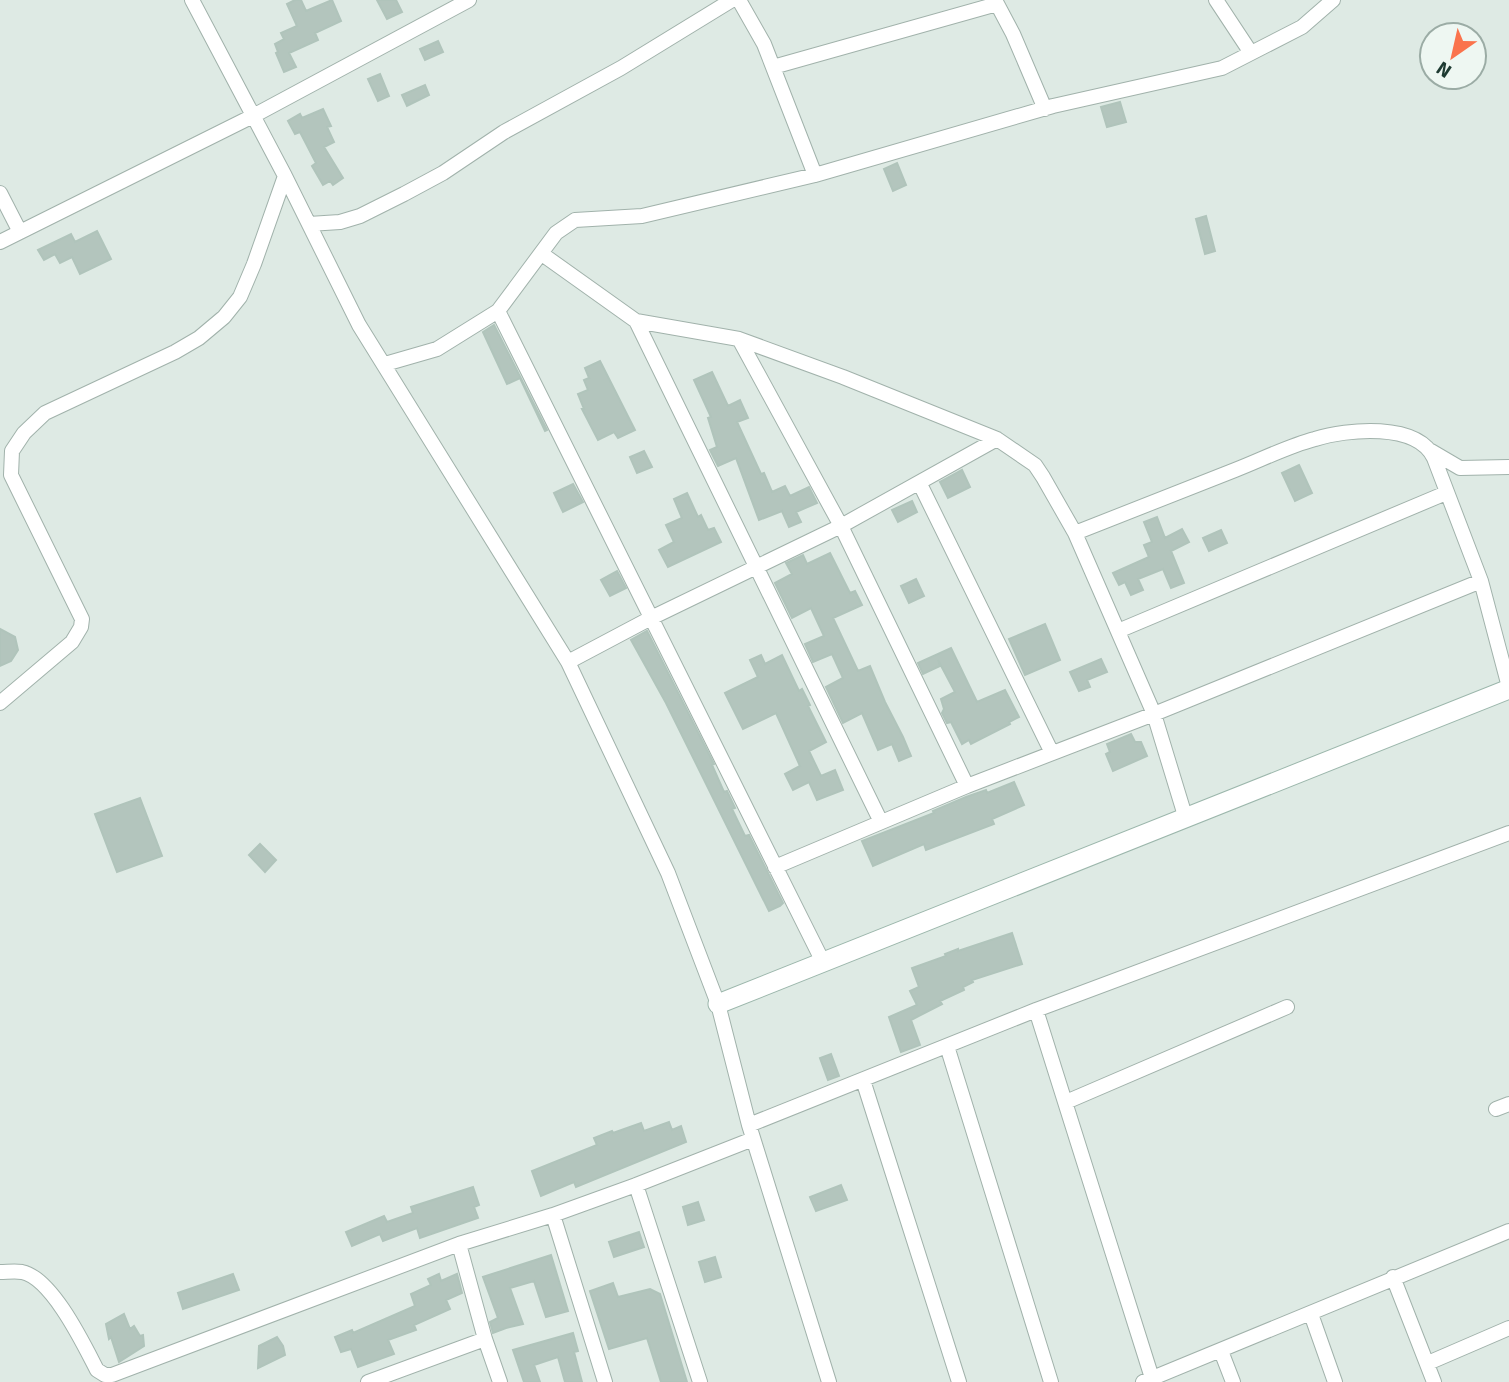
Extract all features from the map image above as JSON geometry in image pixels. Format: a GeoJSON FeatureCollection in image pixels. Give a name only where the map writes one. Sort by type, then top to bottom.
{"type":"FeatureCollection","features":[{"type":"Feature","properties":{"kind":"street"},"geometry":{"type":"LineString","coordinates":[[192,0],[285,176],[359,325],[568,662],[668,873],[718,1004],[751,1132],[829,1382]]}},
{"type":"Feature","properties":{"kind":"street"},"geometry":{"type":"LineString","coordinates":[[0,242],[253,116],[469,0]]}},
{"type":"Feature","properties":{"kind":"street"},"geometry":{"type":"LineString","coordinates":[[309,224],[340,222],[360,216],[414,189],[504,132],[621,68],[732,0]]}},
{"type":"Feature","properties":{"kind":"street"},"geometry":{"type":"LineString","coordinates":[[739,0],[755,26],[815,174]]}},
{"type":"Feature","properties":{"kind":"street"},"geometry":{"type":"LineString","coordinates":[[1216,0],[1251,54]]}},
{"type":"Feature","properties":{"kind":"street"},"geometry":{"type":"LineString","coordinates":[[385,364],[437,349],[498,311],[556,233],[575,220],[642,216],[815,174],[1045,109],[1222,68],[1302,27],[1333,0]]}},
{"type":"Feature","properties":{"kind":"street"},"geometry":{"type":"LineString","coordinates":[[772,67],[996,2],[1013,34],[1045,109]]}},
{"type":"Feature","properties":{"kind":"street"},"geometry":{"type":"LineString","coordinates":[[0,703],[72,642],[82,619],[11,475],[12,451],[24,433],[45,412],[175,352],[199,338],[224,317],[240,296],[254,264],[285,176]]}},
{"type":"Feature","properties":{"kind":"street"},"geometry":{"type":"LineString","coordinates":[[0,193],[20,232]]}},
{"type":"Feature","properties":{"kind":"street"},"geometry":{"type":"LineString","coordinates":[[542,254],[636,321],[738,339],[843,377],[997,439],[1035,465],[1074,533],[1154,714],[1186,819]]}},
{"type":"Feature","properties":{"kind":"street"},"geometry":{"type":"LineString","coordinates":[[498,311],[823,962]]}},
{"type":"Feature","properties":{"kind":"street"},"geometry":{"type":"LineString","coordinates":[[636,321],[881,822]]}},
{"type":"Feature","properties":{"kind":"street"},"geometry":{"type":"LineString","coordinates":[[738,339],[841,526],[967,786]]}},
{"type":"Feature","properties":{"kind":"street"},"geometry":{"type":"LineString","coordinates":[[1074,533],[1315,438],[1362,430],[1410,436],[1431,452],[1460,468],[1509,467]]}},
{"type":"Feature","properties":{"kind":"street"},"geometry":{"type":"LineString","coordinates":[[568,662],[650,618],[841,526],[997,439]]}},
{"type":"Feature","properties":{"kind":"street"},"geometry":{"type":"LineString","coordinates":[[718,1004],[1509,688],[1481,581],[1431,452]]}},
{"type":"Feature","properties":{"kind":"street"},"geometry":{"type":"LineString","coordinates":[[920,484],[1052,753]]}},
{"type":"Feature","properties":{"kind":"street"},"geometry":{"type":"LineString","coordinates":[[1118,631],[1446,493]]}},
{"type":"Feature","properties":{"kind":"street"},"geometry":{"type":"LineString","coordinates":[[775,867],[967,786],[1154,714],[1481,581]]}},
{"type":"Feature","properties":{"kind":"street"},"geometry":{"type":"LineString","coordinates":[[0,1272],[21,1272],[41,1284],[70,1317],[97,1370],[112,1375],[459,1244],[636,1185],[863,1080],[1036,1010],[1509,833]]}},
{"type":"Feature","properties":{"kind":"street"},"geometry":{"type":"LineString","coordinates":[[1066,1102],[1287,1007]]}},
{"type":"Feature","properties":{"kind":"street"},"geometry":{"type":"LineString","coordinates":[[1036,1010],[1148,1380],[1509,1231]]}},
{"type":"Feature","properties":{"kind":"street"},"geometry":{"type":"LineString","coordinates":[[947,1046],[1051,1382]]}},
{"type":"Feature","properties":{"kind":"street"},"geometry":{"type":"LineString","coordinates":[[863,1080],[959,1382]]}},
{"type":"Feature","properties":{"kind":"street"},"geometry":{"type":"LineString","coordinates":[[636,1185],[700,1382]]}},
{"type":"Feature","properties":{"kind":"street"},"geometry":{"type":"LineString","coordinates":[[552,1214],[605,1382]]}},
{"type":"Feature","properties":{"kind":"street"},"geometry":{"type":"LineString","coordinates":[[459,1244],[485,1339],[500,1382]]}},
{"type":"Feature","properties":{"kind":"street"},"geometry":{"type":"LineString","coordinates":[[1393,1278],[1434,1382]]}},
{"type":"Feature","properties":{"kind":"street"},"geometry":{"type":"LineString","coordinates":[[1311,1314],[1335,1382]]}},
{"type":"Feature","properties":{"kind":"street"},"geometry":{"type":"LineString","coordinates":[[1428,1363],[1509,1328]]}},
{"type":"Feature","properties":{"kind":"street"},"geometry":{"type":"LineString","coordinates":[[369,1382],[485,1339]]}},
{"type":"Feature","properties":{"kind":"street"},"geometry":{"type":"LineString","coordinates":[[1221,1351],[1233,1382]]}},
{"type":"Feature","properties":{"kind":"building"},"geometry":{"type":"Polygon","coordinates":[[[301,0],[306,11],[332,0],[341,21],[315,33],[318,40],[289,53],[296,67],[284,72],[275,44],[284,39],[281,33],[297,26],[287,4],[301,0]]]}},
{"type":"Feature","properties":{"kind":"building"},"geometry":{"type":"Polygon","coordinates":[[[377,0],[396,0],[402,12],[387,19],[377,0]]]}},
{"type":"Feature","properties":{"kind":"building"},"geometry":{"type":"Polygon","coordinates":[[[438,41],[443,52],[425,60],[420,49],[438,41]]]}},
{"type":"Feature","properties":{"kind":"building"},"geometry":{"type":"Polygon","coordinates":[[[380,74],[389,96],[378,101],[368,79],[380,74]]]}},
{"type":"Feature","properties":{"kind":"building"},"geometry":{"type":"Polygon","coordinates":[[[425,85],[429,95],[407,106],[402,95],[425,85]]]}},
{"type":"Feature","properties":{"kind":"building"},"geometry":{"type":"Polygon","coordinates":[[[1120,102],[1126,122],[1107,127],[1101,107],[1120,102]]]}},
{"type":"Feature","properties":{"kind":"building"},"geometry":{"type":"Polygon","coordinates":[[[323,109],[331,126],[327,127],[334,142],[324,147],[343,178],[333,185],[330,181],[323,185],[312,166],[316,163],[300,132],[295,134],[288,121],[300,114],[302,118],[323,109]]]}},
{"type":"Feature","properties":{"kind":"building"},"geometry":{"type":"Polygon","coordinates":[[[897,163],[906,185],[893,191],[884,169],[897,163]]]}},
{"type":"Feature","properties":{"kind":"building"},"geometry":{"type":"Polygon","coordinates":[[[1206,216],[1215,251],[1205,254],[1196,219],[1206,216]]]}},
{"type":"Feature","properties":{"kind":"building"},"geometry":{"type":"Polygon","coordinates":[[[97,231],[111,259],[80,274],[72,257],[60,263],[55,254],[44,260],[38,250],[71,234],[75,242],[97,231]]]}},
{"type":"Feature","properties":{"kind":"building"},"geometry":{"type":"Polygon","coordinates":[[[494,325],[547,430],[545,431],[520,378],[507,384],[483,332],[494,325]]]}},
{"type":"Feature","properties":{"kind":"building"},"geometry":{"type":"Polygon","coordinates":[[[600,361],[635,430],[618,438],[614,432],[598,440],[582,409],[578,394],[588,390],[584,380],[589,378],[585,368],[600,361]]]}},
{"type":"Feature","properties":{"kind":"building"},"geometry":{"type":"Polygon","coordinates":[[[712,372],[728,406],[740,400],[748,418],[737,422],[772,492],[785,486],[790,496],[809,487],[817,503],[796,512],[801,522],[789,527],[782,511],[759,520],[736,458],[718,466],[710,450],[717,447],[708,418],[711,417],[694,380],[712,372]]]}},
{"type":"Feature","properties":{"kind":"building"},"geometry":{"type":"Polygon","coordinates":[[[644,451],[652,467],[637,473],[630,457],[644,451]]]}},
{"type":"Feature","properties":{"kind":"building"},"geometry":{"type":"Polygon","coordinates":[[[1299,465],[1312,493],[1295,501],[1282,473],[1299,465]]]}},
{"type":"Feature","properties":{"kind":"building"},"geometry":{"type":"Polygon","coordinates":[[[962,470],[970,487],[948,498],[940,482],[962,470]]]}},
{"type":"Feature","properties":{"kind":"building"},"geometry":{"type":"Polygon","coordinates":[[[573,484],[583,502],[563,512],[554,493],[573,484]]]}},
{"type":"Feature","properties":{"kind":"building"},"geometry":{"type":"Polygon","coordinates":[[[687,493],[698,517],[701,515],[708,530],[714,528],[721,542],[668,567],[659,550],[674,542],[666,525],[682,518],[674,499],[687,493]]]}},
{"type":"Feature","properties":{"kind":"building"},"geometry":{"type":"Polygon","coordinates":[[[912,501],[917,512],[898,522],[892,510],[912,501]]]}},
{"type":"Feature","properties":{"kind":"building"},"geometry":{"type":"Polygon","coordinates":[[[1157,517],[1165,538],[1182,529],[1189,542],[1171,551],[1184,583],[1171,588],[1163,569],[1138,579],[1143,590],[1131,595],[1125,582],[1119,585],[1113,573],[1149,557],[1144,545],[1152,542],[1144,522],[1157,517]]]}},
{"type":"Feature","properties":{"kind":"building"},"geometry":{"type":"Polygon","coordinates":[[[1221,530],[1227,543],[1209,551],[1203,538],[1221,530]]]}},
{"type":"Feature","properties":{"kind":"building"},"geometry":{"type":"Polygon","coordinates":[[[830,553],[850,593],[855,591],[862,605],[833,618],[858,671],[870,666],[903,737],[911,756],[899,761],[892,744],[878,750],[862,713],[843,723],[826,687],[843,678],[832,654],[813,662],[805,644],[824,636],[811,608],[792,618],[775,583],[792,574],[786,563],[803,555],[807,564],[830,553]]]}},
{"type":"Feature","properties":{"kind":"building"},"geometry":{"type":"Polygon","coordinates":[[[617,571],[626,588],[610,596],[601,580],[617,571]]]}},
{"type":"Feature","properties":{"kind":"building"},"geometry":{"type":"Polygon","coordinates":[[[916,579],[924,596],[909,603],[901,586],[916,579]]]}},
{"type":"Feature","properties":{"kind":"building"},"geometry":{"type":"Polygon","coordinates":[[[1045,624],[1060,660],[1025,675],[1009,639],[1045,624]]]}},
{"type":"Feature","properties":{"kind":"building"},"geometry":{"type":"Polygon","coordinates":[[[0,629],[15,637],[18,650],[11,661],[0,666],[0,629]]]}},
{"type":"Feature","properties":{"kind":"building"},"geometry":{"type":"Polygon","coordinates":[[[647,631],[714,764],[712,765],[724,792],[727,791],[745,836],[749,835],[783,903],[780,906],[769,911],[666,703],[631,640],[647,631]]]}},
{"type":"Feature","properties":{"kind":"building"},"geometry":{"type":"Polygon","coordinates":[[[951,648],[977,702],[1005,690],[1019,717],[971,744],[969,740],[962,744],[951,722],[947,723],[942,713],[944,709],[941,699],[955,692],[938,660],[940,666],[923,674],[918,663],[951,648]]]}},
{"type":"Feature","properties":{"kind":"building"},"geometry":{"type":"Polygon","coordinates":[[[761,655],[765,664],[782,655],[799,691],[802,689],[826,742],[809,751],[821,776],[835,770],[843,790],[817,800],[809,782],[793,790],[785,774],[800,766],[776,713],[743,729],[725,693],[758,677],[750,660],[761,655]]]}},
{"type":"Feature","properties":{"kind":"building"},"geometry":{"type":"Polygon","coordinates":[[[1101,659],[1107,672],[1087,680],[1090,687],[1079,691],[1070,672],[1101,659]]]}},
{"type":"Feature","properties":{"kind":"building"},"geometry":{"type":"Polygon","coordinates":[[[1131,734],[1135,742],[1141,742],[1147,756],[1113,771],[1106,754],[1110,752],[1107,744],[1131,734]]]}},
{"type":"Feature","properties":{"kind":"building"},"geometry":{"type":"Polygon","coordinates":[[[1014,782],[1024,805],[992,819],[994,824],[926,850],[924,844],[873,866],[862,841],[934,813],[933,811],[966,797],[986,790],[987,793],[1014,782]]]}},
{"type":"Feature","properties":{"kind":"building"},"geometry":{"type":"Polygon","coordinates":[[[140,798],[162,856],[117,872],[95,814],[140,798]]]}},
{"type":"Feature","properties":{"kind":"building"},"geometry":{"type":"Polygon","coordinates":[[[260,844],[276,860],[265,872],[249,855],[260,844]]]}},
{"type":"Feature","properties":{"kind":"building"},"geometry":{"type":"Polygon","coordinates":[[[1012,933],[1022,964],[972,980],[973,982],[963,987],[964,990],[940,1001],[942,1004],[911,1020],[920,1045],[901,1052],[889,1017],[917,1005],[910,991],[919,987],[912,968],[958,949],[1012,933]]]}},
{"type":"Feature","properties":{"kind":"building"},"geometry":{"type":"Polygon","coordinates":[[[831,1054],[839,1076],[828,1080],[820,1058],[831,1054]]]}},
{"type":"Feature","properties":{"kind":"building"},"geometry":{"type":"Polygon","coordinates":[[[669,1122],[672,1130],[681,1126],[686,1142],[576,1187],[574,1182],[541,1196],[532,1171],[597,1145],[594,1138],[612,1131],[613,1133],[641,1123],[644,1131],[669,1122]]]}},
{"type":"Feature","properties":{"kind":"building"},"geometry":{"type":"Polygon","coordinates":[[[841,1185],[847,1200],[816,1211],[810,1197],[841,1185]]]}},
{"type":"Feature","properties":{"kind":"building"},"geometry":{"type":"Polygon","coordinates":[[[473,1187],[479,1205],[474,1207],[478,1218],[420,1238],[417,1228],[383,1241],[380,1234],[352,1246],[346,1232],[384,1216],[387,1222],[413,1213],[411,1207],[473,1187]]]}},
{"type":"Feature","properties":{"kind":"building"},"geometry":{"type":"Polygon","coordinates":[[[698,1202],[704,1220],[688,1225],[683,1207],[698,1202]]]}},
{"type":"Feature","properties":{"kind":"building"},"geometry":{"type":"Polygon","coordinates":[[[639,1232],[644,1247],[614,1257],[609,1242],[639,1232]]]}},
{"type":"Feature","properties":{"kind":"building"},"geometry":{"type":"Polygon","coordinates":[[[551,1255],[568,1311],[546,1317],[534,1281],[510,1288],[523,1324],[493,1333],[490,1322],[498,1318],[483,1277],[551,1255]]]}},
{"type":"Feature","properties":{"kind":"building"},"geometry":{"type":"Polygon","coordinates":[[[715,1257],[721,1277],[705,1282],[699,1262],[715,1257]]]}},
{"type":"Feature","properties":{"kind":"building"},"geometry":{"type":"Polygon","coordinates":[[[233,1274],[239,1290],[183,1309],[178,1293],[233,1274]]]}},
{"type":"Feature","properties":{"kind":"building"},"geometry":{"type":"Polygon","coordinates":[[[439,1274],[441,1281],[457,1274],[462,1293],[446,1300],[450,1309],[414,1325],[416,1330],[388,1340],[394,1354],[358,1367],[351,1349],[341,1352],[335,1337],[352,1330],[353,1333],[415,1306],[411,1294],[431,1285],[428,1279],[439,1274]]]}},
{"type":"Feature","properties":{"kind":"building"},"geometry":{"type":"Polygon","coordinates":[[[613,1283],[618,1297],[650,1289],[660,1294],[687,1382],[661,1382],[647,1338],[609,1349],[590,1291],[613,1283]]]}},
{"type":"Feature","properties":{"kind":"building"},"geometry":{"type":"Polygon","coordinates":[[[124,1314],[130,1329],[134,1326],[140,1336],[143,1335],[144,1346],[119,1362],[106,1324],[124,1314]]]}},
{"type":"Feature","properties":{"kind":"building"},"geometry":{"type":"Polygon","coordinates":[[[573,1333],[578,1351],[574,1352],[582,1382],[565,1382],[558,1357],[534,1365],[540,1382],[524,1382],[513,1350],[573,1333]]]}},
{"type":"Feature","properties":{"kind":"building"},"geometry":{"type":"Polygon","coordinates":[[[277,1337],[285,1355],[258,1368],[259,1346],[277,1337]]]}}]}
